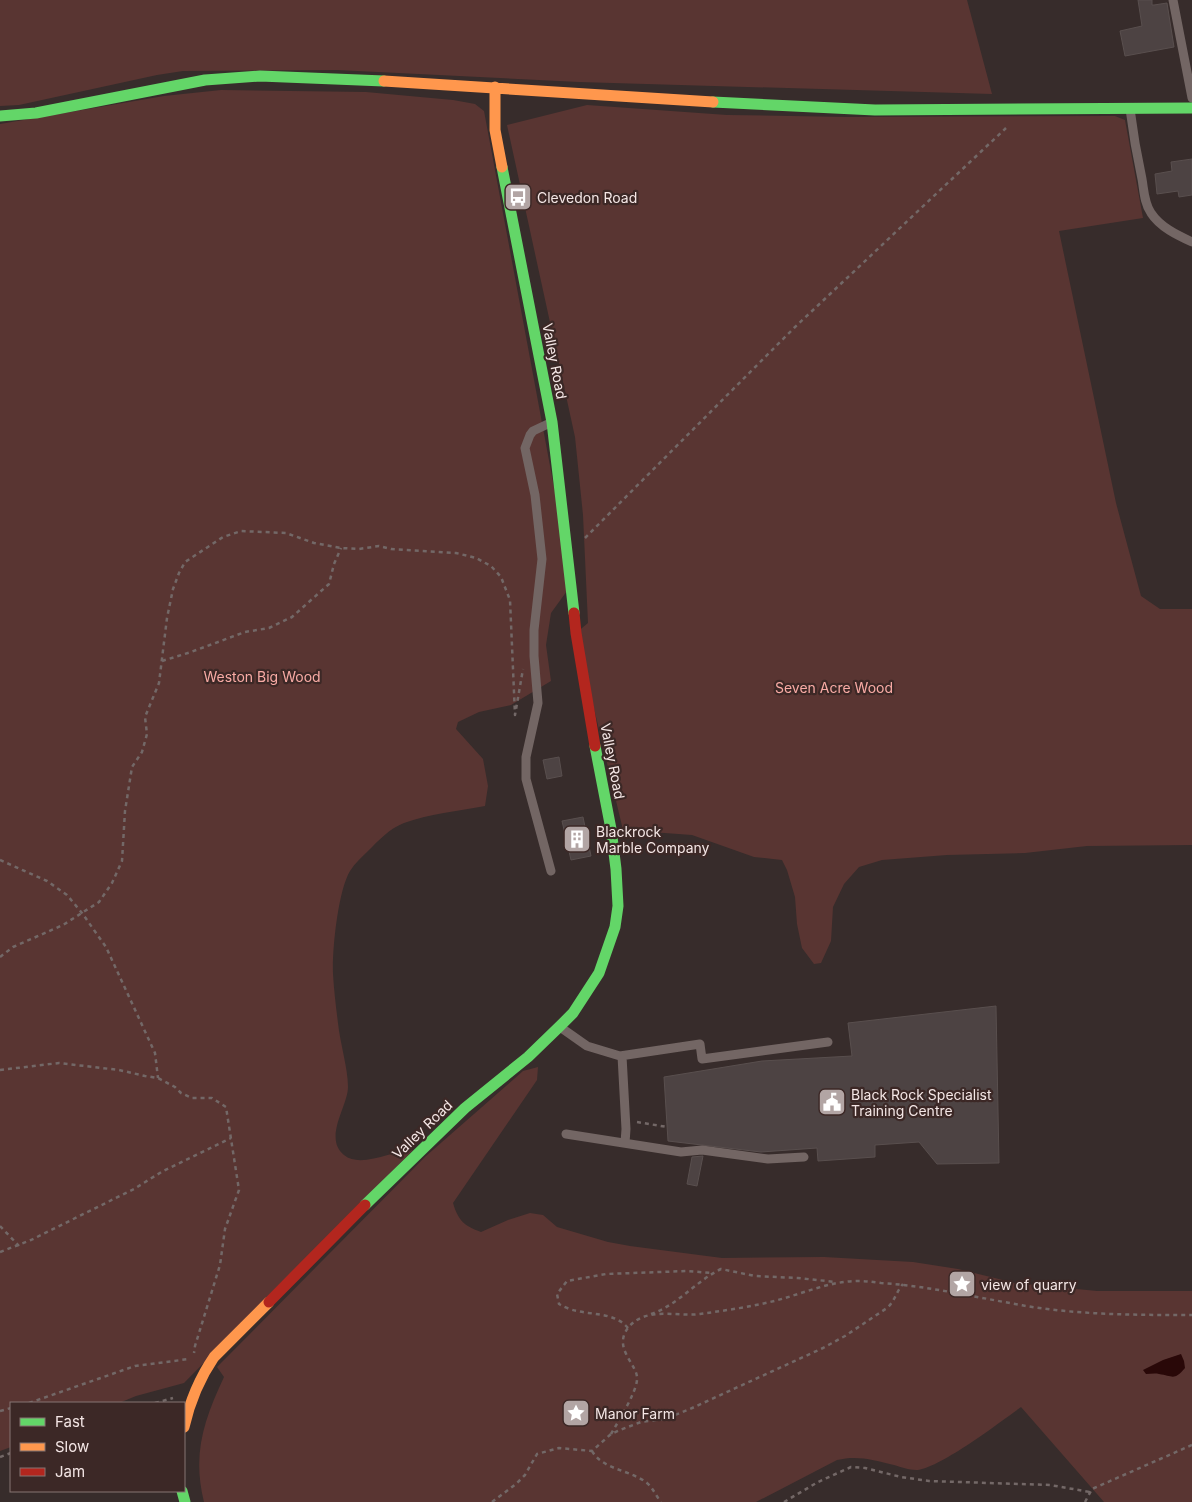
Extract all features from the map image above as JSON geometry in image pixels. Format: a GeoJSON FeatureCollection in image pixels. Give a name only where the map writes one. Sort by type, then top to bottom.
{"type":"FeatureCollection","features":[{"type":"Feature","properties":{"kind":"street"},"geometry":{"type":"LineString","coordinates":[[0,116],[36,112],[205,80],[260,76],[339,78],[799,107],[875,110],[1192,108]]}},
{"type":"Feature","properties":{"kind":"street","name":"Valley Road"},"geometry":{"type":"LineString","coordinates":[[185,1423],[193,1393],[202,1373],[214,1357],[465,1108],[528,1057],[572,1013],[599,973],[615,927],[618,906],[611,829],[589,714],[578,642],[552,422],[495,130],[495,87]]}},
{"type":"Feature","properties":{"kind":"lane"},"geometry":{"type":"LineString","coordinates":[[1172,0],[1192,98]]}},
{"type":"Feature","properties":{"kind":"lane"},"geometry":{"type":"LineString","coordinates":[[1130,109],[1148,208],[1154,218],[1162,225],[1192,242]]}},
{"type":"Feature","properties":{"kind":"lane"},"geometry":{"type":"LineString","coordinates":[[551,871],[525,772],[526,756],[538,703],[534,630],[542,559],[535,495],[526,448],[530,435],[552,422]]}},
{"type":"Feature","properties":{"kind":"lane"},"geometry":{"type":"LineString","coordinates":[[560,1026],[587,1046],[622,1056],[700,1044],[702,1059],[828,1042]]}},
{"type":"Feature","properties":{"kind":"lane"},"geometry":{"type":"LineString","coordinates":[[622,1056],[626,1143]]}},
{"type":"Feature","properties":{"kind":"lane"},"geometry":{"type":"LineString","coordinates":[[566,1134],[681,1152],[702,1150],[768,1159],[804,1157]]}},
{"type":"Feature","properties":{"kind":"path"},"geometry":{"type":"LineString","coordinates":[[568,555],[794,328],[1025,110]]}},
{"type":"Feature","properties":{"kind":"path"},"geometry":{"type":"LineString","coordinates":[[0,957],[12,948],[63,925],[99,902],[112,883],[122,861],[125,811],[132,767],[142,752],[147,734],[145,717],[159,683],[167,618],[176,581],[185,562],[223,536],[241,531],[286,534],[314,543],[341,548],[359,549],[379,546],[399,550],[456,553],[476,558],[491,566],[501,577],[510,600],[515,715],[523,667]]}},
{"type":"Feature","properties":{"kind":"path"},"geometry":{"type":"LineString","coordinates":[[162,661],[245,632],[269,628],[292,617],[329,584],[334,564],[341,548]]}},
{"type":"Feature","properties":{"kind":"path"},"geometry":{"type":"LineString","coordinates":[[0,860],[47,881],[67,894],[82,913],[106,947],[154,1053],[158,1078]]}},
{"type":"Feature","properties":{"kind":"path"},"geometry":{"type":"LineString","coordinates":[[0,1070],[59,1064],[119,1070],[158,1078],[192,1098],[212,1098],[226,1107],[239,1190],[225,1229],[220,1265],[204,1320]]}},
{"type":"Feature","properties":{"kind":"path"},"geometry":{"type":"LineString","coordinates":[[626,1120],[667,1127]]}},
{"type":"Feature","properties":{"kind":"path"},"geometry":{"type":"LineString","coordinates":[[0,1252],[19,1246],[134,1189],[162,1171],[231,1138]]}},
{"type":"Feature","properties":{"kind":"path"},"geometry":{"type":"LineString","coordinates":[[0,1226],[19,1246]]}},
{"type":"Feature","properties":{"kind":"path"},"geometry":{"type":"LineString","coordinates":[[611,1434],[623,1413],[638,1379],[626,1354],[624,1340],[628,1328],[638,1320],[666,1309],[712,1273],[721,1269],[755,1276],[838,1282],[859,1281],[903,1284],[1034,1307],[1128,1315],[1192,1315]]}},
{"type":"Feature","properties":{"kind":"path"},"geometry":{"type":"LineString","coordinates":[[628,1328],[621,1321],[601,1314],[575,1311],[558,1304],[557,1294],[567,1281],[606,1274],[687,1271],[712,1273]]}},
{"type":"Feature","properties":{"kind":"path"},"geometry":{"type":"LineString","coordinates":[[648,1316],[668,1313],[696,1314],[765,1304],[838,1282]]}},
{"type":"Feature","properties":{"kind":"path"},"geometry":{"type":"LineString","coordinates":[[592,1451],[611,1434],[634,1424],[665,1419],[690,1410],[823,1348],[888,1308],[903,1284]]}},
{"type":"Feature","properties":{"kind":"path"},"geometry":{"type":"LineString","coordinates":[[32,1402],[135,1366],[193,1358]]}},
{"type":"Feature","properties":{"kind":"path"},"geometry":{"type":"LineString","coordinates":[[1085,1502],[1092,1489],[1192,1445]]}},
{"type":"Feature","properties":{"kind":"path"},"geometry":{"type":"LineString","coordinates":[[492,1502],[525,1475],[537,1454],[559,1448],[592,1451],[598,1458],[646,1482],[661,1502]]}},
{"type":"Feature","properties":{"kind":"path"},"geometry":{"type":"LineString","coordinates":[[784,1502],[818,1482],[851,1468],[864,1468],[901,1477],[929,1481],[1050,1485],[1090,1492]]}},
{"type":"Feature","properties":{"kind":"green space"},"geometry":{"type":"Polygon","coordinates":[[[0,0],[967,0],[992,94],[579,82],[337,70],[183,71],[19,105],[0,106],[0,0]]]}},
{"type":"Feature","properties":{"kind":"green space","name":"Weston Big Wood"},"geometry":{"type":"Polygon","coordinates":[[[221,90],[366,92],[453,100],[475,104],[484,111],[572,584],[551,613],[546,645],[551,681],[511,705],[479,712],[458,722],[456,729],[483,759],[488,786],[485,806],[423,817],[394,828],[354,865],[342,892],[335,936],[333,974],[339,1031],[348,1087],[336,1131],[338,1148],[351,1159],[359,1160],[368,1160],[413,1150],[184,1383],[136,1396],[121,1402],[10,1402],[10,1447],[0,1451],[0,124],[164,96],[221,90]]]}},
{"type":"Feature","properties":{"kind":"green space","name":"Seven Acre Wood"},"geometry":{"type":"Polygon","coordinates":[[[587,105],[727,115],[847,117],[1115,116],[1125,120],[1143,218],[1059,231],[1116,503],[1141,596],[1160,609],[1192,609],[1192,845],[1087,846],[1025,853],[947,855],[882,860],[859,867],[844,884],[833,907],[831,941],[821,963],[814,964],[802,948],[797,924],[795,897],[782,860],[754,857],[692,835],[623,830],[576,633],[588,623],[583,515],[575,437],[507,125],[587,105]]]}},
{"type":"Feature","properties":{"kind":"green space"},"geometry":{"type":"Polygon","coordinates":[[[538,1067],[537,1080],[453,1203],[462,1222],[481,1232],[530,1213],[543,1215],[557,1227],[608,1242],[722,1258],[824,1257],[913,1262],[958,1269],[1015,1283],[1097,1291],[1192,1291],[1192,1502],[1104,1502],[1021,1407],[954,1454],[926,1468],[911,1470],[879,1461],[859,1458],[837,1460],[756,1502],[204,1502],[199,1468],[200,1453],[206,1423],[224,1377],[217,1367],[426,1156],[523,1071],[538,1067]]]}},
{"type":"Feature","properties":{"kind":"shaded area"},"geometry":{"type":"Polygon","coordinates":[[[1181,1354],[1185,1368],[1176,1376],[1146,1374],[1143,1370],[1163,1360],[1181,1354]]]}},
{"type":"Feature","properties":{"kind":"building"},"geometry":{"type":"Polygon","coordinates":[[[1138,0],[1152,0],[1152,5],[1167,3],[1174,47],[1125,56],[1120,31],[1142,26],[1138,0]]]}},
{"type":"Feature","properties":{"kind":"building"},"geometry":{"type":"Polygon","coordinates":[[[1192,159],[1192,195],[1179,197],[1178,191],[1157,194],[1155,174],[1172,171],[1171,162],[1192,159]]]}},
{"type":"Feature","properties":{"kind":"building"},"geometry":{"type":"Polygon","coordinates":[[[559,757],[562,776],[547,779],[543,760],[559,757]]]}},
{"type":"Feature","properties":{"kind":"building","name":"Blackrock Marble Company"},"geometry":{"type":"Polygon","coordinates":[[[583,817],[591,856],[571,860],[562,821],[583,817]]]}},
{"type":"Feature","properties":{"kind":"building","name":"Black Rock Specialist Training Centre"},"geometry":{"type":"Polygon","coordinates":[[[996,1006],[999,1163],[937,1164],[919,1142],[875,1145],[875,1157],[818,1161],[817,1148],[761,1152],[668,1141],[664,1077],[762,1061],[852,1056],[848,1023],[996,1006]]]}},
{"type":"Feature","properties":{"kind":"building"},"geometry":{"type":"Polygon","coordinates":[[[703,1156],[697,1186],[687,1184],[692,1157],[703,1156]]]}},
{"type":"Feature","properties":{"kind":"traffic: fast"},"geometry":{"type":"LineString","coordinates":[[0,116],[36,113],[205,80],[260,76],[384,81]]}},
{"type":"Feature","properties":{"kind":"traffic: fast"},"geometry":{"type":"LineString","coordinates":[[713,102],[875,110],[1192,108]]}},
{"type":"Feature","properties":{"kind":"traffic: fast"},"geometry":{"type":"LineString","coordinates":[[502,167],[552,422],[574,613]]}},
{"type":"Feature","properties":{"kind":"traffic: fast"},"geometry":{"type":"LineString","coordinates":[[365,1205],[465,1108],[528,1057],[560,1026],[573,1013],[599,973],[615,927],[618,906],[611,829],[595,746]]}},
{"type":"Feature","properties":{"kind":"traffic: fast"},"geometry":{"type":"LineString","coordinates":[[182,1492],[185,1502]]}},
{"type":"Feature","properties":{"kind":"traffic: slow"},"geometry":{"type":"LineString","coordinates":[[384,81],[713,102]]}},
{"type":"Feature","properties":{"kind":"traffic: slow"},"geometry":{"type":"LineString","coordinates":[[495,87],[495,130],[502,167]]}},
{"type":"Feature","properties":{"kind":"traffic: slow"},"geometry":{"type":"LineString","coordinates":[[185,1423],[196,1390],[214,1357],[269,1302]]}},
{"type":"Feature","properties":{"kind":"traffic: jam"},"geometry":{"type":"LineString","coordinates":[[574,613],[595,746]]}},
{"type":"Feature","properties":{"kind":"traffic: jam"},"geometry":{"type":"LineString","coordinates":[[269,1302],[365,1205]]}},
{"type":"Feature","properties":{"kind":"place","name":"Clevedon Road"},"geometry":{"type":"Point","coordinates":[518,197]}},
{"type":"Feature","properties":{"kind":"place","name":"Blackrock Marble Company"},"geometry":{"type":"Point","coordinates":[577,839]}},
{"type":"Feature","properties":{"kind":"place","name":"Black Rock Specialist Training Centre"},"geometry":{"type":"Point","coordinates":[832,1102]}},
{"type":"Feature","properties":{"kind":"place","name":"view of quarry"},"geometry":{"type":"Point","coordinates":[962,1284]}},
{"type":"Feature","properties":{"kind":"place","name":"Manor Farm"},"geometry":{"type":"Point","coordinates":[576,1413]}}]}
